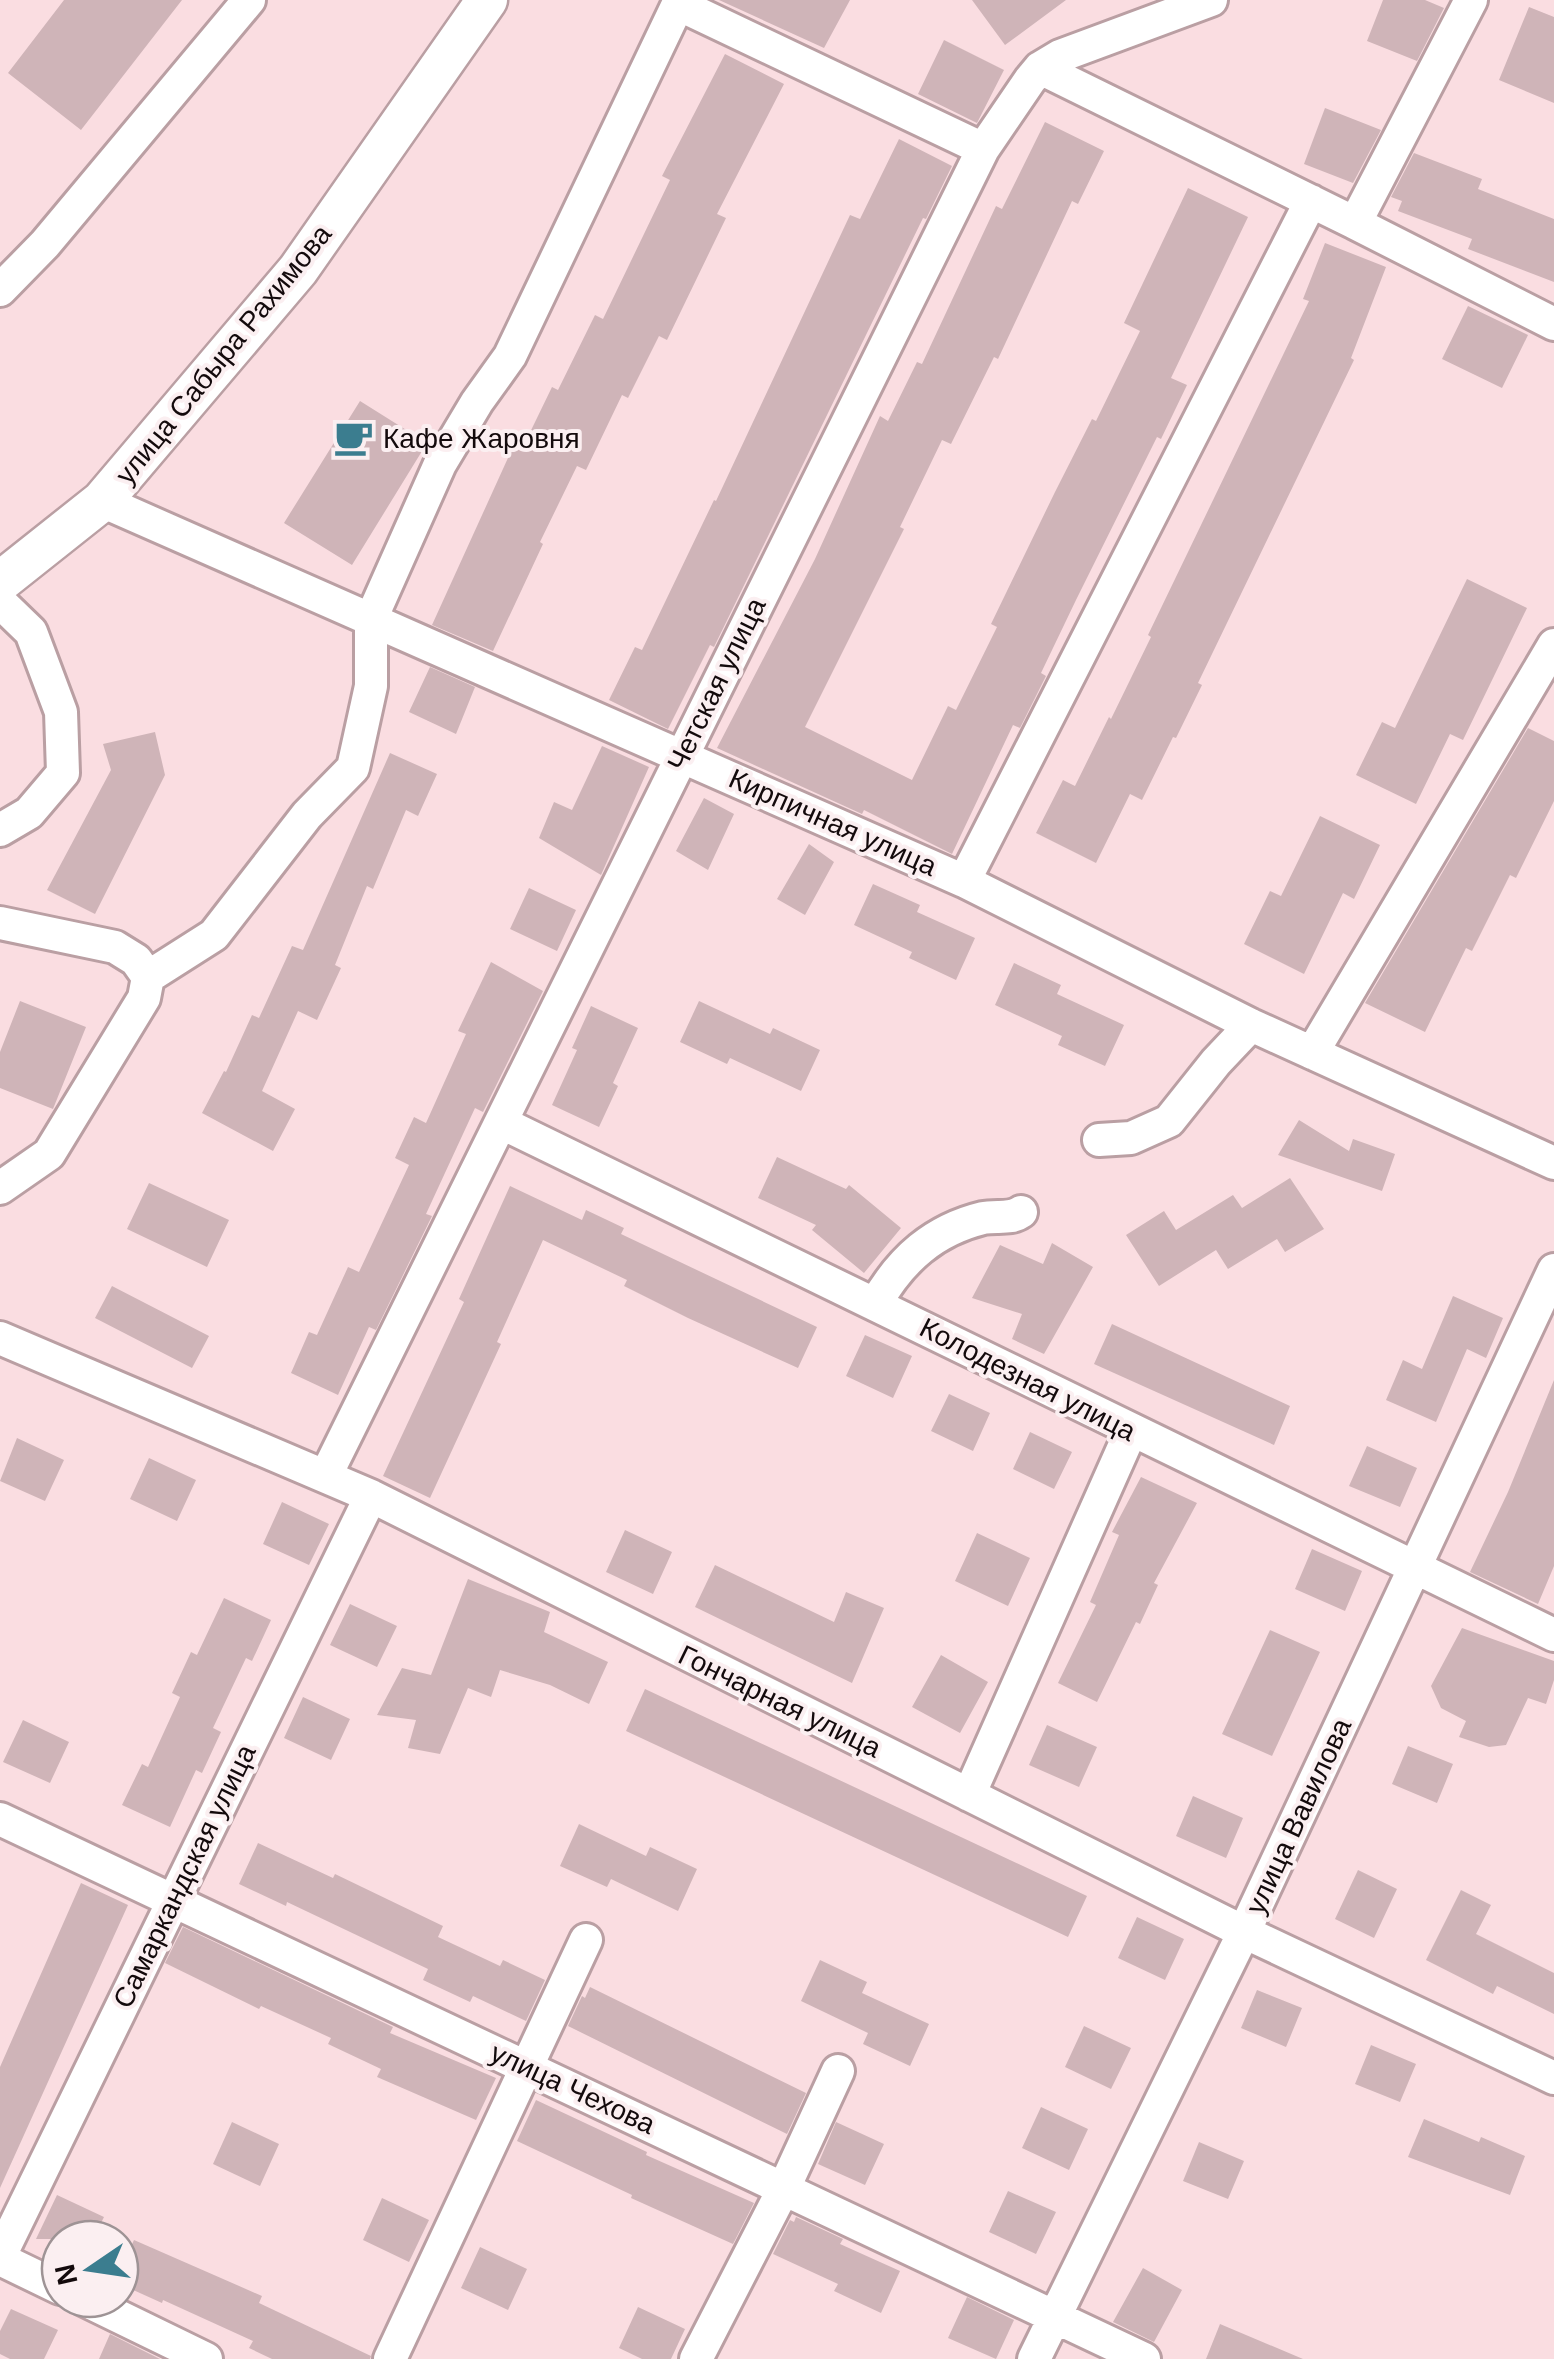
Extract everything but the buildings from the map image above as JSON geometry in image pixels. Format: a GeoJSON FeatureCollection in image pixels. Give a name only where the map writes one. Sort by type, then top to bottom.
{"type":"FeatureCollection","features":[{"type":"Feature","properties":{"kind":"main road","name":"улица Сабыра Рахимова"},"geometry":{"type":"LineString","coordinates":[[0,582],[102,501],[298,270],[486,0]]}},
{"type":"Feature","properties":{"kind":"street"},"geometry":{"type":"LineString","coordinates":[[0,290],[45,244],[249,0]]}},
{"type":"Feature","properties":{"kind":"street","name":"Четская улица"},"geometry":{"type":"LineString","coordinates":[[326,1476],[983,148],[1040,68],[1060,56],[1212,0]]}},
{"type":"Feature","properties":{"kind":"street"},"geometry":{"type":"LineString","coordinates":[[1354,223],[1472,0]]}},
{"type":"Feature","properties":{"kind":"street"},"geometry":{"type":"LineString","coordinates":[[148,978],[214,935],[307,815],[353,768],[371,686],[370,618],[440,464],[510,356],[680,2],[983,148]]}},
{"type":"Feature","properties":{"kind":"street"},"geometry":{"type":"LineString","coordinates":[[1040,68],[1554,324]]}},
{"type":"Feature","properties":{"kind":"street"},"geometry":{"type":"LineString","coordinates":[[964,882],[1312,201]]}},
{"type":"Feature","properties":{"kind":"street","name":"Кирпичная улица"},"geometry":{"type":"LineString","coordinates":[[102,501],[964,882],[1251,1025],[1554,1163]]}},
{"type":"Feature","properties":{"kind":"street"},"geometry":{"type":"LineString","coordinates":[[0,602],[31,632],[60,712],[63,773],[30,813],[0,830]]}},
{"type":"Feature","properties":{"kind":"street"},"geometry":{"type":"LineString","coordinates":[[1312,1053],[1554,645]]}},
{"type":"Feature","properties":{"kind":"street"},"geometry":{"type":"LineString","coordinates":[[0,923],[116,947],[136,960],[148,978],[144,998],[50,1154],[0,1188]]}},
{"type":"Feature","properties":{"kind":"street"},"geometry":{"type":"LineString","coordinates":[[1099,1140],[1131,1138],[1169,1121],[1251,1025]]}},
{"type":"Feature","properties":{"kind":"street","name":"Колодезная улица"},"geometry":{"type":"LineString","coordinates":[[502,1123],[1554,1635]]}},
{"type":"Feature","properties":{"kind":"street"},"geometry":{"type":"LineString","coordinates":[[876,1303],[888,1280],[933,1236],[989,1216],[1014,1217],[1021,1212]]}},
{"type":"Feature","properties":{"kind":"street","name":"улица Вавилова"},"geometry":{"type":"LineString","coordinates":[[1034,2359],[1244,1932],[1554,1270]]}},
{"type":"Feature","properties":{"kind":"street","name":"Гончарная улица"},"geometry":{"type":"LineString","coordinates":[[0,1338],[370,1496],[1244,1932],[1554,2078]]}},
{"type":"Feature","properties":{"kind":"street"},"geometry":{"type":"LineString","coordinates":[[969,1795],[1131,1431]]}},
{"type":"Feature","properties":{"kind":"street","name":"Самаркандская улица"},"geometry":{"type":"LineString","coordinates":[[0,2258],[370,1496]]}},
{"type":"Feature","properties":{"kind":"street","name":"улица Чехова"},"geometry":{"type":"LineString","coordinates":[[0,1819],[1144,2359]]}},
{"type":"Feature","properties":{"kind":"street"},"geometry":{"type":"LineString","coordinates":[[390,2359],[586,1940]]}},
{"type":"Feature","properties":{"kind":"street"},"geometry":{"type":"LineString","coordinates":[[696,2359],[784,2188],[838,2071]]}},
{"type":"Feature","properties":{"kind":"street"},"geometry":{"type":"LineString","coordinates":[[0,2258],[40,2278]]}},
{"type":"Feature","properties":{"kind":"street"},"geometry":{"type":"LineString","coordinates":[[124,2319],[206,2359]]}},
{"type":"Feature","properties":{"kind":"place","name":"Кафе Жаровня"},"geometry":{"type":"Point","coordinates":[353,438]}}]}
